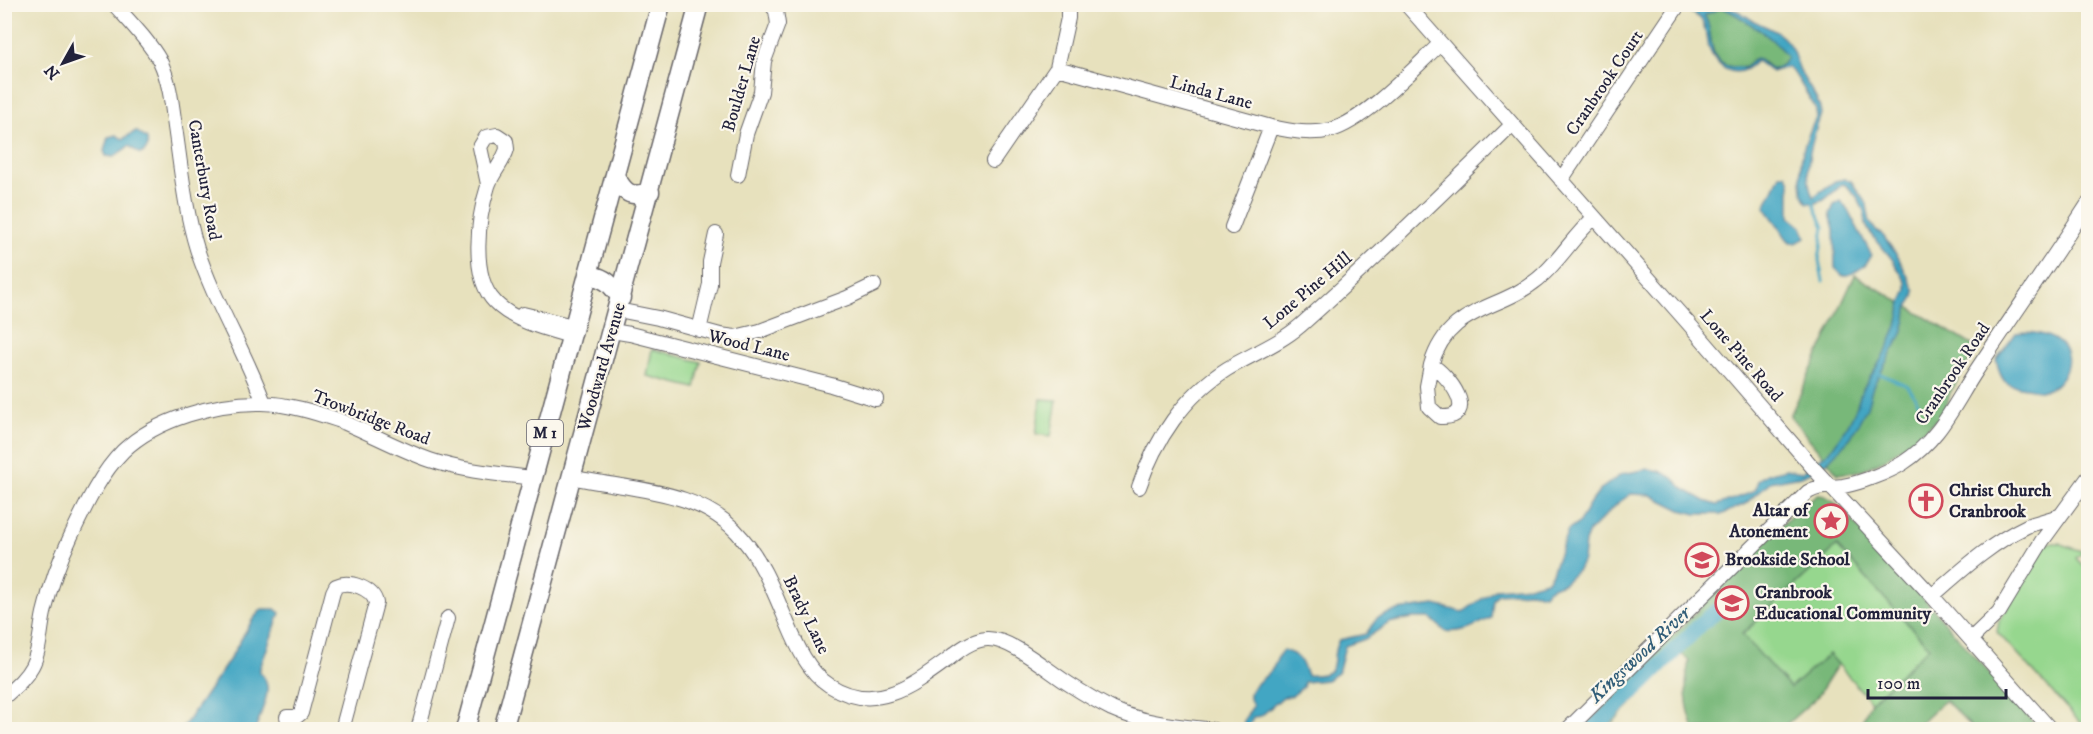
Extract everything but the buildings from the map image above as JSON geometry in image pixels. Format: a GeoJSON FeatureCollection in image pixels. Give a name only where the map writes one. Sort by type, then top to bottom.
{"type":"FeatureCollection","features":[{"type":"Feature","properties":{"kind":"main road","name":"Woodward Avenue"},"geometry":{"type":"LineString","coordinates":[[465,729],[661,4]]}},
{"type":"Feature","properties":{"kind":"main road","name":"Woodward Avenue"},"geometry":{"type":"LineString","coordinates":[[503,729],[699,4]]}},
{"type":"Feature","properties":{"kind":"main road"},"geometry":{"type":"LineString","coordinates":[[615,177],[624,191],[637,195],[650,192]]}},
{"type":"Feature","properties":{"kind":"main road"},"geometry":{"type":"LineString","coordinates":[[588,274],[608,281],[619,304]]}},
{"type":"Feature","properties":{"kind":"street","name":"Canterbury Road"},"geometry":{"type":"LineString","coordinates":[[114,4],[150,45],[165,75],[171,94],[186,197],[196,243],[216,297],[264,404]]}},
{"type":"Feature","properties":{"kind":"street","name":"Boulder Lane"},"geometry":{"type":"LineString","coordinates":[[738,175],[746,134],[761,92],[764,61],[778,24],[776,11],[771,4]]}},
{"type":"Feature","properties":{"kind":"street"},"geometry":{"type":"LineString","coordinates":[[993,161],[1057,68],[1068,18],[1068,4]]}},
{"type":"Feature","properties":{"kind":"street","name":"Lone Pine Road"},"geometry":{"type":"LineString","coordinates":[[1406,4],[1815,471],[1932,596],[2051,729]]}},
{"type":"Feature","properties":{"kind":"street","name":"Cranbrook Court"},"geometry":{"type":"LineString","coordinates":[[1561,180],[1679,4]]}},
{"type":"Feature","properties":{"kind":"street","name":"Linda Lane"},"geometry":{"type":"LineString","coordinates":[[1057,68],[1271,128],[1295,132],[1317,132],[1330,130],[1362,115],[1440,44]]}},
{"type":"Feature","properties":{"kind":"street","name":"Lone Pine Hill"},"geometry":{"type":"LineString","coordinates":[[1139,487],[1157,443],[1173,420],[1202,389],[1226,370],[1282,340],[1299,326],[1389,244],[1512,126]]}},
{"type":"Feature","properties":{"kind":"street"},"geometry":{"type":"LineString","coordinates":[[1232,227],[1271,128]]}},
{"type":"Feature","properties":{"kind":"street"},"geometry":{"type":"LineString","coordinates":[[488,184],[480,233],[480,268],[490,297],[509,312],[572,331]]}},
{"type":"Feature","properties":{"kind":"street","name":"Cranbrook Road"},"geometry":{"type":"LineString","coordinates":[[1567,729],[1808,492],[1829,485],[1848,485],[1895,467],[1915,454],[1940,430],[1976,370],[2088,204]]}},
{"type":"Feature","properties":{"kind":"street"},"geometry":{"type":"LineString","coordinates":[[1431,365],[1437,348],[1447,332],[1470,315],[1515,294],[1536,281],[1555,262],[1574,237],[1594,218]]}},
{"type":"Feature","properties":{"kind":"street"},"geometry":{"type":"LineString","coordinates":[[699,330],[710,284],[710,262],[716,234]]}},
{"type":"Feature","properties":{"kind":"street"},"geometry":{"type":"LineString","coordinates":[[619,304],[699,330],[735,337],[747,335],[848,298],[874,285]]}},
{"type":"Feature","properties":{"kind":"street","name":"Wood Lane"},"geometry":{"type":"LineString","coordinates":[[612,331],[831,385],[876,399]]}},
{"type":"Feature","properties":{"kind":"street","name":"Trowbridge Road"},"geometry":{"type":"LineString","coordinates":[[4,697],[22,680],[34,661],[47,600],[66,545],[93,493],[119,456],[140,437],[168,422],[218,409],[264,404],[303,410],[337,420],[437,463],[533,478]]}},
{"type":"Feature","properties":{"kind":"street","name":"Brady Lane"},"geometry":{"type":"LineString","coordinates":[[571,477],[671,496],[708,511],[728,523],[742,537],[759,562],[808,663],[827,684],[850,695],[878,697],[897,692],[909,687],[970,644],[980,640],[995,640],[1012,647],[1091,697],[1125,714],[1165,725],[1214,729]]}},
{"type":"Feature","properties":{"kind":"street"},"geometry":{"type":"LineString","coordinates":[[1971,639],[1999,612],[2059,516],[2088,478]]}},
{"type":"Feature","properties":{"kind":"street"},"geometry":{"type":"LineString","coordinates":[[1932,596],[1977,557],[2000,541],[2031,525],[2059,516]]}},
{"type":"Feature","properties":{"kind":"street"},"geometry":{"type":"LineString","coordinates":[[287,717],[296,717],[301,712],[333,591],[336,586],[344,583],[370,591],[375,596],[376,605],[342,729]]}},
{"type":"Feature","properties":{"kind":"street"},"geometry":{"type":"LineString","coordinates":[[418,729],[448,618]]}},
{"type":"Feature","properties":{"kind":"green space"},"geometry":{"type":"Polygon","coordinates":[[[1721,8],[1765,34],[1788,57],[1773,70],[1761,60],[1753,59],[1748,65],[1740,68],[1724,65],[1714,54],[1704,15],[1721,8]]]}},
{"type":"Feature","properties":{"kind":"green space"},"geometry":{"type":"Polygon","coordinates":[[[1855,275],[1977,348],[1950,393],[1945,413],[1884,460],[1860,471],[1838,474],[1790,416],[1855,275]]]}},
{"type":"Feature","properties":{"kind":"green space"},"geometry":{"type":"Polygon","coordinates":[[[652,349],[701,362],[695,388],[647,376],[652,349]]]}},
{"type":"Feature","properties":{"kind":"green space"},"geometry":{"type":"Polygon","coordinates":[[[1041,399],[1057,400],[1051,436],[1036,434],[1041,399]]]}},
{"type":"Feature","properties":{"kind":"green space"},"geometry":{"type":"Polygon","coordinates":[[[1818,495],[1828,497],[1840,508],[1919,593],[2039,729],[1974,729],[1945,700],[1914,729],[1852,729],[1861,723],[1871,702],[1929,647],[1837,546],[1742,634],[1790,688],[1829,654],[1838,664],[1817,697],[1781,729],[1694,729],[1686,695],[1689,660],[1681,654],[1606,729],[1580,730],[1800,507],[1818,495]]]}},
{"type":"Feature","properties":{"kind":"green space"},"geometry":{"type":"Polygon","coordinates":[[[2047,543],[2059,543],[2084,552],[2076,558],[2088,571],[2088,729],[1997,632],[1999,621],[2047,543]]]}},
{"type":"Feature","properties":{"kind":"green space"},"geometry":{"type":"Polygon","coordinates":[[[1837,546],[1929,647],[1871,702],[1829,654],[1790,688],[1742,635],[1837,546]]]}},
{"type":"Feature","properties":{"kind":"water"},"geometry":{"type":"Polygon","coordinates":[[[1692,5],[1699,5],[1704,10],[1718,5],[1728,6],[1775,31],[1787,42],[1820,108],[1821,114],[1808,166],[1813,197],[1835,181],[1845,179],[1851,181],[1867,205],[1870,222],[1876,231],[1882,234],[1898,257],[1915,291],[1907,309],[1902,334],[1873,386],[1867,407],[1851,437],[1826,463],[1801,476],[1770,482],[1745,504],[1723,514],[1696,514],[1681,510],[1651,495],[1631,494],[1618,503],[1589,532],[1585,542],[1583,560],[1578,570],[1565,582],[1548,589],[1544,594],[1529,592],[1498,594],[1493,600],[1491,618],[1463,630],[1445,631],[1430,618],[1412,618],[1389,623],[1365,639],[1345,646],[1338,673],[1327,680],[1304,682],[1303,687],[1292,696],[1283,697],[1261,716],[1253,717],[1248,729],[1243,730],[1244,720],[1253,706],[1250,700],[1251,690],[1271,671],[1283,650],[1299,659],[1307,675],[1327,673],[1333,665],[1339,640],[1366,634],[1377,618],[1398,610],[1435,605],[1463,612],[1496,589],[1528,586],[1546,581],[1551,575],[1568,530],[1579,523],[1601,489],[1622,474],[1648,469],[1660,471],[1672,477],[1684,489],[1717,505],[1750,493],[1756,489],[1758,480],[1767,474],[1786,469],[1802,472],[1830,451],[1848,425],[1861,392],[1887,350],[1897,326],[1907,290],[1906,282],[1892,259],[1869,231],[1864,211],[1857,197],[1847,186],[1843,184],[1824,200],[1816,203],[1808,203],[1805,198],[1801,184],[1802,160],[1804,147],[1817,116],[1815,107],[1793,71],[1787,67],[1772,72],[1756,61],[1742,71],[1729,71],[1713,56],[1701,19],[1691,13],[1692,5]],[[1721,8],[1704,15],[1714,55],[1718,60],[1726,66],[1744,68],[1756,58],[1773,70],[1783,64],[1787,57],[1776,44],[1756,28],[1721,8]]]}},
{"type":"Feature","properties":{"kind":"water"},"geometry":{"type":"Polygon","coordinates":[[[136,131],[147,139],[145,151],[140,154],[129,146],[114,157],[106,156],[104,151],[108,137],[116,135],[123,139],[136,131]]]}},
{"type":"Feature","properties":{"kind":"water"},"geometry":{"type":"Polygon","coordinates":[[[1786,174],[1790,181],[1790,217],[1802,227],[1806,237],[1795,243],[1788,240],[1765,207],[1780,175],[1786,174]]]}},
{"type":"Feature","properties":{"kind":"water"},"geometry":{"type":"Polygon","coordinates":[[[1841,201],[1871,254],[1860,269],[1843,276],[1835,268],[1834,229],[1830,214],[1834,205],[1841,201]]]}},
{"type":"Feature","properties":{"kind":"water"},"geometry":{"type":"Polygon","coordinates":[[[2027,332],[2048,336],[2064,348],[2067,365],[2062,377],[2051,388],[2040,390],[2018,387],[2008,384],[2002,378],[1996,360],[2016,333],[2027,332]]]}},
{"type":"Feature","properties":{"kind":"water"},"geometry":{"type":"Polygon","coordinates":[[[262,609],[275,609],[280,613],[260,668],[260,673],[267,685],[267,692],[256,729],[182,729],[228,662],[253,619],[262,609]]]}},
{"type":"Feature","properties":{"kind":"waterway"},"geometry":{"type":"LineString","coordinates":[[1813,202],[1824,227],[1819,260],[1823,281]]}},
{"type":"Feature","properties":{"kind":"waterway"},"geometry":{"type":"LineString","coordinates":[[1878,373],[1908,386],[1918,402]]}},
{"type":"Feature","properties":{"kind":"waterway","name":"Kingswood River"},"geometry":{"type":"LineString","coordinates":[[1591,730],[1717,611]]}},
{"type":"Feature","properties":{"kind":"place","name":"Christ Church Cranbrook"},"geometry":{"type":"Point","coordinates":[1926,501]}},
{"type":"Feature","properties":{"kind":"place","name":"Altar of Atonement"},"geometry":{"type":"Point","coordinates":[1831,521]}},
{"type":"Feature","properties":{"kind":"place","name":"Brookside School"},"geometry":{"type":"Point","coordinates":[1702,560]}},
{"type":"Feature","properties":{"kind":"place","name":"Cranbrook Educational Community"},"geometry":{"type":"Point","coordinates":[1732,603]}}]}
